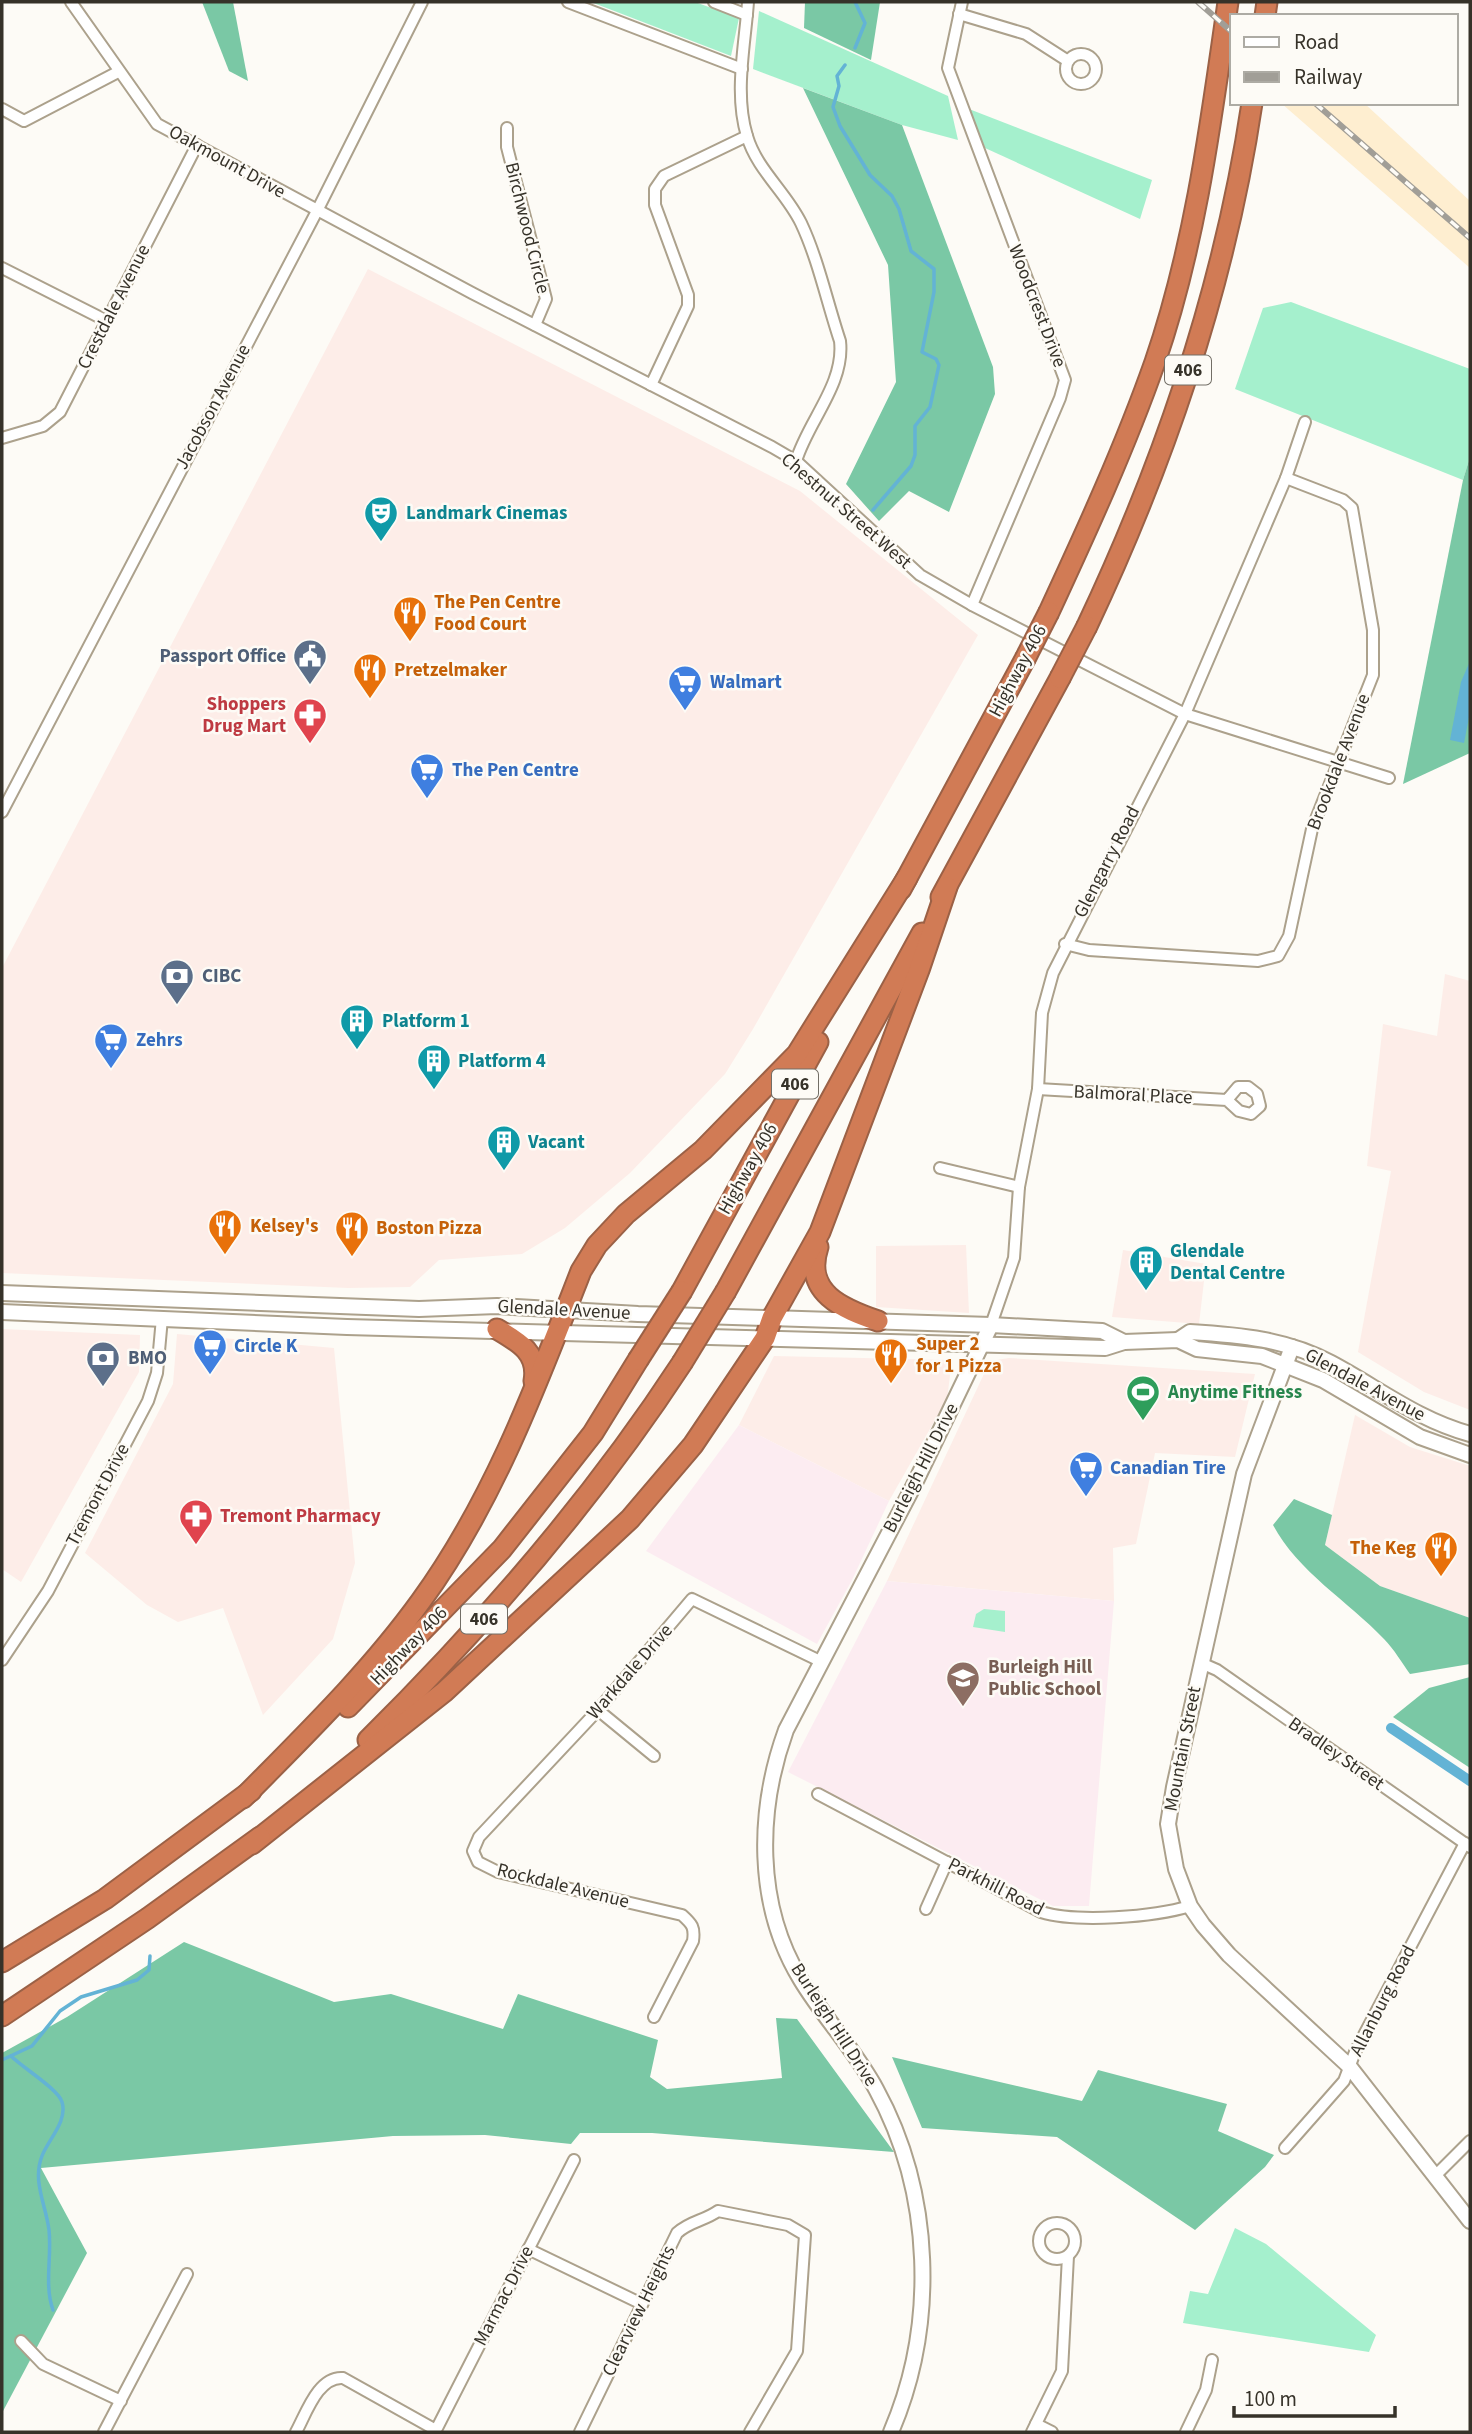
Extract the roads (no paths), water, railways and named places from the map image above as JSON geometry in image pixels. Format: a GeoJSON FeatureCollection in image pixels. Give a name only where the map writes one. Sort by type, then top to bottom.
{"type":"FeatureCollection","features":[{"type":"Feature","properties":{"kind":"highway","name":"Highway 406"},"geometry":{"type":"LineString","coordinates":[[2,1962],[106,1899],[243,1798],[364,1693],[502,1549],[593,1433],[682,1291],[1025,659],[1098,507],[1155,360],[1179,276],[1206,153],[1228,2]]}},
{"type":"Feature","properties":{"kind":"highway","name":"Highway 406"},"geometry":{"type":"LineString","coordinates":[[2,2016],[252,1844],[338,1769],[426,1682],[482,1621],[578,1511],[637,1432],[726,1291],[1060,678],[1127,541],[1178,402],[1217,277],[1244,156],[1252,105]]}},
{"type":"Feature","properties":{"kind":"highway"},"geometry":{"type":"LineString","coordinates":[[243,1798],[366,1671],[422,1600],[502,1463],[565,1310],[597,1245],[626,1214],[703,1150],[797,1054],[907,878]]}},
{"type":"Feature","properties":{"kind":"highway"},"geometry":{"type":"LineString","coordinates":[[878,1321],[832,1302],[817,1282],[815,1255],[947,887]]}},
{"type":"Feature","properties":{"kind":"highway"},"geometry":{"type":"LineString","coordinates":[[252,1844],[444,1692],[630,1519],[693,1445],[765,1338],[772,1318],[820,1232],[833,1200]]}},
{"type":"Feature","properties":{"kind":"highway"},"geometry":{"type":"LineString","coordinates":[[497,1329],[527,1349],[536,1368],[533,1389]]}},
{"type":"Feature","properties":{"kind":"main road","name":"Glendale Avenue"},"geometry":{"type":"LineString","coordinates":[[2,1293],[419,1309],[497,1306],[991,1325],[1102,1331],[1124,1342]]}},
{"type":"Feature","properties":{"kind":"main road"},"geometry":{"type":"LineString","coordinates":[[162,1318],[167,1298]]}},
{"type":"Feature","properties":{"kind":"main road","name":"Glendale Avenue"},"geometry":{"type":"LineString","coordinates":[[2,1312],[334,1326],[1105,1348],[1124,1342],[1178,1340],[1197,1349],[1249,1354],[1285,1364],[1323,1380],[1420,1437],[1470,1455]]}},
{"type":"Feature","properties":{"kind":"main road","name":"Burleigh Hill Drive"},"geometry":{"type":"LineString","coordinates":[[891,2432],[910,2380],[922,2314],[923,2262],[919,2218],[895,2132],[877,2091],[853,2051],[800,1980],[776,1923],[767,1889],[767,1801],[774,1762],[786,1730],[913,1487],[991,1325]]}},
{"type":"Feature","properties":{"kind":"main road","name":"Glendale Avenue"},"geometry":{"type":"LineString","coordinates":[[1178,1340],[1190,1332],[1224,1334],[1256,1337],[1292,1347],[1331,1363],[1425,1418],[1470,1434]]}},
{"type":"Feature","properties":{"kind":"main road","name":"Mountain Street"},"geometry":{"type":"LineString","coordinates":[[1292,1347],[1244,1474],[1201,1663],[1168,1824],[1176,1869],[1190,1906],[1229,1955],[1349,2066],[1470,2221]]}},
{"type":"Feature","properties":{"kind":"street","name":"Oakmount Drive"},"geometry":{"type":"LineString","coordinates":[[71,2],[157,124],[317,211]]}},
{"type":"Feature","properties":{"kind":"street","name":"Jacobson Avenue"},"geometry":{"type":"LineString","coordinates":[[2,812],[317,211],[422,2]]}},
{"type":"Feature","properties":{"kind":"street"},"geometry":{"type":"LineString","coordinates":[[568,2],[743,69]]}},
{"type":"Feature","properties":{"kind":"street"},"geometry":{"type":"LineString","coordinates":[[713,2],[747,15]]}},
{"type":"Feature","properties":{"kind":"street"},"geometry":{"type":"LineString","coordinates":[[748,2],[742,108],[747,136],[772,183],[801,223],[840,341],[839,372],[802,442],[796,461]]}},
{"type":"Feature","properties":{"kind":"street","name":"Woodcrest Drive"},"geometry":{"type":"LineString","coordinates":[[962,2],[948,68],[1065,380],[972,605]]}},
{"type":"Feature","properties":{"kind":"street"},"geometry":{"type":"LineString","coordinates":[[960,14],[1027,34],[1068,61]]}},
{"type":"Feature","properties":{"kind":"street"},"geometry":{"type":"LineString","coordinates":[[2,109],[24,121],[118,72]]}},
{"type":"Feature","properties":{"kind":"street","name":"Birchwood Circle"},"geometry":{"type":"LineString","coordinates":[[507,128],[507,146],[547,299],[535,326]]}},
{"type":"Feature","properties":{"kind":"street"},"geometry":{"type":"LineString","coordinates":[[651,385],[686,316],[688,306],[688,295],[655,205],[655,189],[664,176],[747,136]]}},
{"type":"Feature","properties":{"kind":"street","name":"Crestdale Avenue"},"geometry":{"type":"LineString","coordinates":[[2,438],[43,426],[60,412],[197,145]]}},
{"type":"Feature","properties":{"kind":"street","name":"Chestnut Street West"},"geometry":{"type":"LineString","coordinates":[[317,211],[796,461],[920,575],[972,605],[1185,714],[1389,778]]}},
{"type":"Feature","properties":{"kind":"street"},"geometry":{"type":"LineString","coordinates":[[2,268],[107,321]]}},
{"type":"Feature","properties":{"kind":"street","name":"Glengarry Road"},"geometry":{"type":"LineString","coordinates":[[991,1325],[1014,1258],[1019,1187],[1038,1089],[1042,1013],[1065,944],[1185,714],[1286,478],[1305,422]]}},
{"type":"Feature","properties":{"kind":"street","name":"Brookdale Avenue"},"geometry":{"type":"LineString","coordinates":[[1065,944],[1090,950],[1258,961],[1278,956],[1289,936],[1312,830],[1370,684],[1374,654],[1352,508],[1343,500],[1286,478]]}},
{"type":"Feature","properties":{"kind":"street","name":"Balmoral Place"},"geometry":{"type":"LineString","coordinates":[[1038,1089],[1227,1100]]}},
{"type":"Feature","properties":{"kind":"street"},"geometry":{"type":"LineString","coordinates":[[940,1168],[1019,1187]]}},
{"type":"Feature","properties":{"kind":"street","name":"Tremont Drive"},"geometry":{"type":"LineString","coordinates":[[2,1660],[48,1591],[148,1401],[157,1373],[162,1318]]}},
{"type":"Feature","properties":{"kind":"street","name":"Warkdale Drive"},"geometry":{"type":"LineString","coordinates":[[473,1851],[479,1837],[598,1710],[692,1599],[822,1662]]}},
{"type":"Feature","properties":{"kind":"street","name":"Bradley Street"},"geometry":{"type":"LineString","coordinates":[[1201,1663],[1217,1670],[1468,1845]]}},
{"type":"Feature","properties":{"kind":"street"},"geometry":{"type":"LineString","coordinates":[[598,1710],[654,1756]]}},
{"type":"Feature","properties":{"kind":"street","name":"Parkhill Road"},"geometry":{"type":"LineString","coordinates":[[818,1794],[1041,1912],[1060,1918],[1167,1913],[1190,1906]]}},
{"type":"Feature","properties":{"kind":"street","name":"Allanburg Road"},"geometry":{"type":"LineString","coordinates":[[1285,2148],[1344,2081],[1349,2066],[1468,1845]]}},
{"type":"Feature","properties":{"kind":"street","name":"Rockdale Avenue"},"geometry":{"type":"LineString","coordinates":[[473,1851],[478,1862],[498,1872],[681,1915],[695,1928],[693,1941],[654,2017]]}},
{"type":"Feature","properties":{"kind":"street"},"geometry":{"type":"LineString","coordinates":[[926,1909],[947,1862]]}},
{"type":"Feature","properties":{"kind":"street"},"geometry":{"type":"LineString","coordinates":[[1436,2175],[1470,2141]]}},
{"type":"Feature","properties":{"kind":"street","name":"Marmac Drive"},"geometry":{"type":"LineString","coordinates":[[435,2431],[574,2160]]}},
{"type":"Feature","properties":{"kind":"street","name":"Clearview Heights"},"geometry":{"type":"LineString","coordinates":[[580,2432],[677,2233],[690,2222],[705,2220],[718,2211],[788,2225],[805,2235],[797,2351],[750,2432]]}},
{"type":"Feature","properties":{"kind":"street"},"geometry":{"type":"LineString","coordinates":[[528,2249],[642,2304]]}},
{"type":"Feature","properties":{"kind":"street"},"geometry":{"type":"LineString","coordinates":[[1052,2432],[1034,2428],[1062,2371],[1068,2256]]}},
{"type":"Feature","properties":{"kind":"street"},"geometry":{"type":"LineString","coordinates":[[104,2432],[187,2274]]}},
{"type":"Feature","properties":{"kind":"street"},"geometry":{"type":"LineString","coordinates":[[21,2341],[43,2364],[121,2401]]}},
{"type":"Feature","properties":{"kind":"street"},"geometry":{"type":"LineString","coordinates":[[1186,2432],[1206,2390],[1212,2360]]}},
{"type":"Feature","properties":{"kind":"street"},"geometry":{"type":"LineString","coordinates":[[296,2432],[321,2388],[336,2378],[343,2378],[435,2431]]}},
{"type":"Feature","properties":{"kind":"water"},"geometry":{"type":"Polygon","coordinates":[[[1470,661],[1470,712],[1464,743],[1450,740],[1461,682],[1470,661]]]}},
{"type":"Feature","properties":{"kind":"waterway"},"geometry":{"type":"LineString","coordinates":[[855,2],[865,23],[855,48]]}},
{"type":"Feature","properties":{"kind":"waterway"},"geometry":{"type":"LineString","coordinates":[[845,65],[837,76],[839,86],[833,107],[840,126],[870,175],[892,196],[899,209],[911,251],[934,269],[934,292],[922,352],[936,359],[939,365],[930,407],[915,426],[915,455],[911,466],[873,510]]}},
{"type":"Feature","properties":{"kind":"waterway"},"geometry":{"type":"LineString","coordinates":[[1391,1728],[1470,1781]]}},
{"type":"Feature","properties":{"kind":"waterway"},"geometry":{"type":"LineString","coordinates":[[2,2060],[32,2046],[60,2011],[81,1997],[137,1980],[149,1970],[150,1956]]}},
{"type":"Feature","properties":{"kind":"waterway"},"geometry":{"type":"LineString","coordinates":[[11,2056],[47,2085],[62,2102],[62,2116],[42,2156],[38,2175],[49,2230],[49,2291],[53,2310]]}},
{"type":"Feature","properties":{"kind":"railway"},"geometry":{"type":"LineString","coordinates":[[1198,2],[1230,30]]}},
{"type":"Feature","properties":{"kind":"railway"},"geometry":{"type":"LineString","coordinates":[[1317,105],[1470,238]]}},
{"type":"Feature","properties":{"kind":"place","name":"Landmark Cinemas"},"geometry":{"type":"Point","coordinates":[381,543]}},
{"type":"Feature","properties":{"kind":"place","name":"The Pen Centre Food Court"},"geometry":{"type":"Point","coordinates":[410,643]}},
{"type":"Feature","properties":{"kind":"place","name":"Passport Office"},"geometry":{"type":"Point","coordinates":[310,686]}},
{"type":"Feature","properties":{"kind":"place","name":"Pretzelmaker"},"geometry":{"type":"Point","coordinates":[370,700]}},
{"type":"Feature","properties":{"kind":"place","name":"Walmart"},"geometry":{"type":"Point","coordinates":[685,712]}},
{"type":"Feature","properties":{"kind":"place","name":"Shoppers Drug Mart"},"geometry":{"type":"Point","coordinates":[310,745]}},
{"type":"Feature","properties":{"kind":"place","name":"The Pen Centre"},"geometry":{"type":"Point","coordinates":[427,800]}},
{"type":"Feature","properties":{"kind":"place","name":"CIBC"},"geometry":{"type":"Point","coordinates":[177,1006]}},
{"type":"Feature","properties":{"kind":"place","name":"Platform 1"},"geometry":{"type":"Point","coordinates":[357,1051]}},
{"type":"Feature","properties":{"kind":"place","name":"Zehrs"},"geometry":{"type":"Point","coordinates":[111,1070]}},
{"type":"Feature","properties":{"kind":"place","name":"Platform 4"},"geometry":{"type":"Point","coordinates":[434,1091]}},
{"type":"Feature","properties":{"kind":"place","name":"Vacant"},"geometry":{"type":"Point","coordinates":[504,1172]}},
{"type":"Feature","properties":{"kind":"place","name":"Kelsey's"},"geometry":{"type":"Point","coordinates":[225,1256]}},
{"type":"Feature","properties":{"kind":"place","name":"Boston Pizza"},"geometry":{"type":"Point","coordinates":[352,1258]}},
{"type":"Feature","properties":{"kind":"place","name":"Glendale Dental Centre"},"geometry":{"type":"Point","coordinates":[1146,1292]}},
{"type":"Feature","properties":{"kind":"place","name":"Circle K"},"geometry":{"type":"Point","coordinates":[210,1376]}},
{"type":"Feature","properties":{"kind":"place","name":"Super 2 for 1 Pizza"},"geometry":{"type":"Point","coordinates":[891,1385]}},
{"type":"Feature","properties":{"kind":"place","name":"BMO"},"geometry":{"type":"Point","coordinates":[103,1388]}},
{"type":"Feature","properties":{"kind":"place","name":"Anytime Fitness"},"geometry":{"type":"Point","coordinates":[1143,1422]}},
{"type":"Feature","properties":{"kind":"place","name":"Canadian Tire"},"geometry":{"type":"Point","coordinates":[1086,1498]}},
{"type":"Feature","properties":{"kind":"place","name":"Tremont Pharmacy"},"geometry":{"type":"Point","coordinates":[196,1546]}},
{"type":"Feature","properties":{"kind":"place","name":"The Keg"},"geometry":{"type":"Point","coordinates":[1441,1578]}},
{"type":"Feature","properties":{"kind":"place","name":"Burleigh Hill Public School"},"geometry":{"type":"Point","coordinates":[963,1708]}}]}
